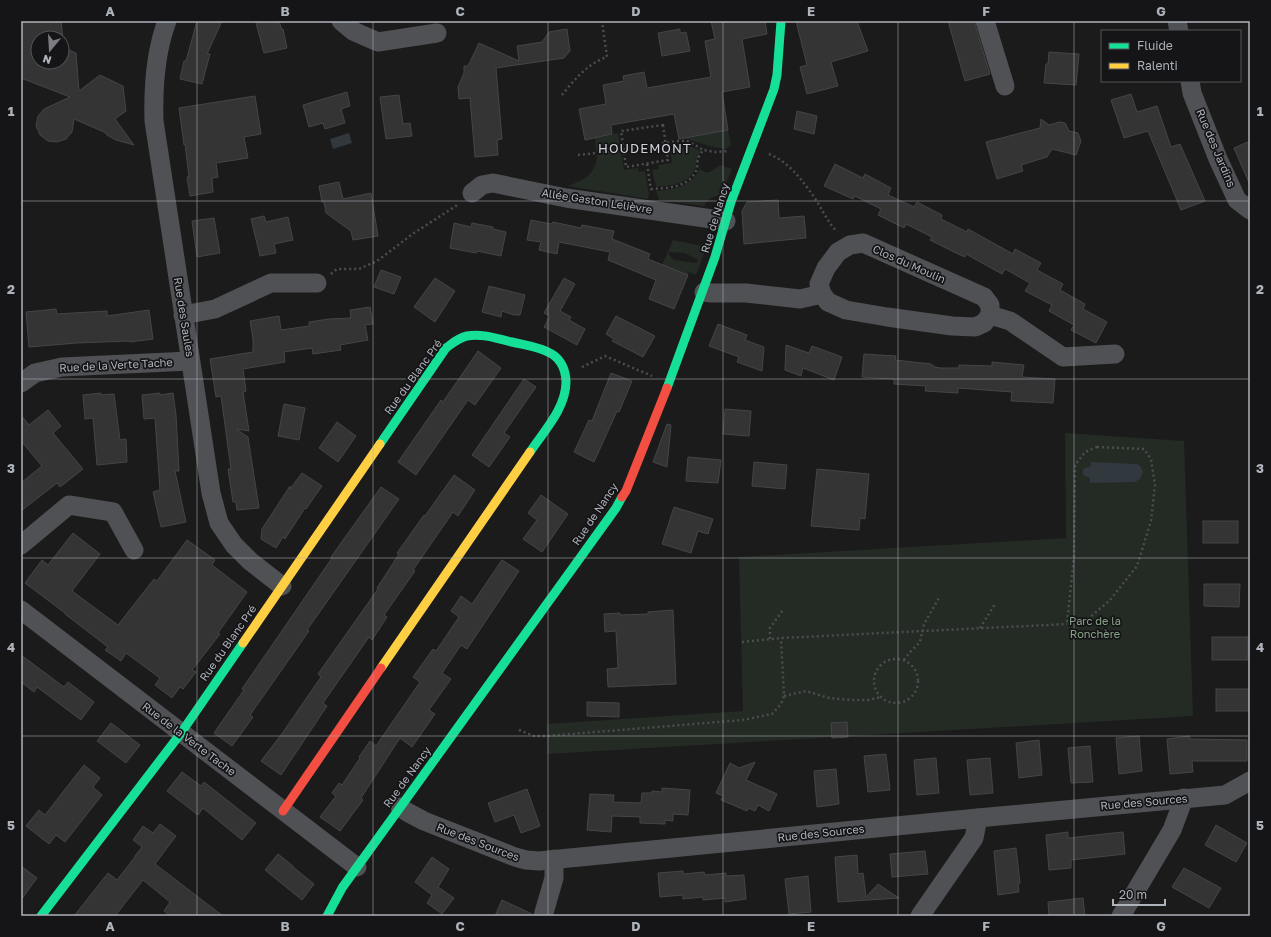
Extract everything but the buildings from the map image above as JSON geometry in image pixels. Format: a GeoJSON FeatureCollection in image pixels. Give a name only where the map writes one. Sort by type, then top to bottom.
{"type":"FeatureCollection","features":[{"type":"Feature","properties":{"kind":"street","name":"Rue des Saules"},"geometry":{"type":"LineString","coordinates":[[167,21],[156,64],[153,99],[154,121],[211,493],[219,523],[234,545],[250,561],[282,586]]}},
{"type":"Feature","properties":{"kind":"street"},"geometry":{"type":"LineString","coordinates":[[341,21],[353,31],[378,42],[437,33]]}},
{"type":"Feature","properties":{"kind":"street"},"geometry":{"type":"LineString","coordinates":[[985,21],[1005,86]]}},
{"type":"Feature","properties":{"kind":"street","name":"Rue de Nancy"},"geometry":{"type":"LineString","coordinates":[[327,916],[342,888],[626,492],[704,292],[731,202],[774,89],[777,75],[781,22]]}},
{"type":"Feature","properties":{"kind":"street","name":"Rue des Jardins"},"geometry":{"type":"LineString","coordinates":[[1190,82],[1192,92],[1218,159],[1238,200],[1250,210]]}},
{"type":"Feature","properties":{"kind":"street","name":"Allée Gaston Lelièvre"},"geometry":{"type":"LineString","coordinates":[[472,193],[482,185],[493,183],[566,198],[726,221]]}},
{"type":"Feature","properties":{"kind":"street","name":"Clos du Moulin"},"geometry":{"type":"LineString","coordinates":[[850,245],[863,243],[984,297],[990,305],[990,315]]}},
{"type":"Feature","properties":{"kind":"street"},"geometry":{"type":"LineString","coordinates":[[850,245],[838,252],[826,268],[819,284],[822,294],[828,302],[846,310],[952,326],[975,327],[984,323],[990,315],[1010,321],[1063,357],[1115,354]]}},
{"type":"Feature","properties":{"kind":"street"},"geometry":{"type":"LineString","coordinates":[[184,315],[214,309],[272,283],[317,283]]}},
{"type":"Feature","properties":{"kind":"street"},"geometry":{"type":"LineString","coordinates":[[704,292],[746,293],[800,299],[822,294]]}},
{"type":"Feature","properties":{"kind":"street","name":"Rue du Blanc Pré"},"geometry":{"type":"LineString","coordinates":[[41,916],[182,733],[446,348],[457,339],[468,335],[482,335],[544,350],[560,362],[565,374],[565,396],[560,408],[283,811]]}},
{"type":"Feature","properties":{"kind":"street","name":"Rue de la Verte Tache"},"geometry":{"type":"LineString","coordinates":[[21,384],[34,372],[62,367],[190,360]]}},
{"type":"Feature","properties":{"kind":"street"},"geometry":{"type":"LineString","coordinates":[[21,545],[69,505],[114,512],[134,550]]}},
{"type":"Feature","properties":{"kind":"street","name":"Rue de la Verte Tache"},"geometry":{"type":"LineString","coordinates":[[21,610],[357,867]]}},
{"type":"Feature","properties":{"kind":"street","name":"Rue des Sources"},"geometry":{"type":"LineString","coordinates":[[400,807],[424,821],[515,857],[526,860],[540,861],[1225,795],[1250,781]]}},
{"type":"Feature","properties":{"kind":"street"},"geometry":{"type":"LineString","coordinates":[[1121,916],[1172,830],[1184,798]]}},
{"type":"Feature","properties":{"kind":"street"},"geometry":{"type":"LineString","coordinates":[[920,916],[974,838],[978,818]]}},
{"type":"Feature","properties":{"kind":"street"},"geometry":{"type":"LineString","coordinates":[[544,916],[554,878],[554,860]]}},
{"type":"Feature","properties":{"kind":"path"},"geometry":{"type":"LineString","coordinates":[[562,95],[575,79],[597,60],[607,57],[602,21]]}},
{"type":"Feature","properties":{"kind":"path"},"geometry":{"type":"LineString","coordinates":[[663,125],[668,160],[626,167],[623,150],[621,131],[663,125]]}},
{"type":"Feature","properties":{"kind":"path"},"geometry":{"type":"LineString","coordinates":[[578,155],[687,141],[703,150],[715,152],[728,151],[748,157]]}},
{"type":"Feature","properties":{"kind":"path"},"geometry":{"type":"LineString","coordinates":[[752,147],[778,158],[789,166],[814,198],[830,224],[850,245]]}},
{"type":"Feature","properties":{"kind":"path"},"geometry":{"type":"LineString","coordinates":[[651,189],[672,188],[683,184],[692,177],[697,170],[698,159],[703,150]]}},
{"type":"Feature","properties":{"kind":"path"},"geometry":{"type":"LineString","coordinates":[[647,164],[651,189],[652,210]]}},
{"type":"Feature","properties":{"kind":"path"},"geometry":{"type":"LineString","coordinates":[[317,283],[337,270],[359,269],[377,261],[414,233],[456,206],[472,193]]}},
{"type":"Feature","properties":{"kind":"path"},"geometry":{"type":"LineString","coordinates":[[565,374],[605,356],[669,383]]}},
{"type":"Feature","properties":{"kind":"path"},"geometry":{"type":"LineString","coordinates":[[742,642],[781,638],[1067,624],[1088,619],[1110,600],[1137,566],[1152,521],[1155,485],[1151,459],[1144,449],[1096,447],[1085,452],[1075,465],[1074,556],[1067,624]]}},
{"type":"Feature","properties":{"kind":"path"},"geometry":{"type":"LineString","coordinates":[[904,660],[920,642],[924,624],[939,598]]}},
{"type":"Feature","properties":{"kind":"path"},"geometry":{"type":"LineString","coordinates":[[980,629],[995,604]]}},
{"type":"Feature","properties":{"kind":"path"},"geometry":{"type":"LineString","coordinates":[[770,640],[770,628],[783,610]]}},
{"type":"Feature","properties":{"kind":"path"},"geometry":{"type":"LineString","coordinates":[[519,730],[534,736],[547,736],[743,720],[772,714],[781,704],[784,696],[781,638]]}},
{"type":"Feature","properties":{"kind":"path"},"geometry":{"type":"LineString","coordinates":[[889,660],[904,660],[915,669],[918,676],[918,682],[917,690],[913,696],[901,703],[889,702],[881,697],[874,684],[875,676],[882,664],[889,660]]}},
{"type":"Feature","properties":{"kind":"path"},"geometry":{"type":"LineString","coordinates":[[784,696],[806,691],[829,698],[851,700],[868,700],[881,697]]}},
{"type":"Feature","properties":{"kind":"green space"},"geometry":{"type":"Polygon","coordinates":[[[728,130],[731,145],[726,149],[709,146],[684,138],[728,130]]]}},
{"type":"Feature","properties":{"kind":"green space"},"geometry":{"type":"Polygon","coordinates":[[[618,133],[620,149],[596,151],[595,138],[618,133]]]}},
{"type":"Feature","properties":{"kind":"green space"},"geometry":{"type":"Polygon","coordinates":[[[690,146],[700,151],[696,166],[690,177],[674,185],[656,187],[652,170],[659,169],[658,165],[672,163],[670,148],[690,146]]]}},
{"type":"Feature","properties":{"kind":"green space"},"geometry":{"type":"Polygon","coordinates":[[[621,152],[624,170],[638,168],[639,172],[645,171],[649,195],[648,199],[568,186],[584,179],[590,173],[595,167],[597,155],[621,152]]]}},
{"type":"Feature","properties":{"kind":"green space"},"geometry":{"type":"Polygon","coordinates":[[[720,165],[732,169],[721,195],[711,198],[704,206],[659,200],[656,191],[675,188],[686,184],[700,169],[708,172],[720,165]]]}},
{"type":"Feature","properties":{"kind":"green space"},"geometry":{"type":"Polygon","coordinates":[[[673,240],[702,246],[700,252],[704,253],[696,275],[689,272],[688,275],[662,265],[673,240]],[[669,252],[669,255],[674,260],[696,263],[698,261],[697,259],[684,253],[669,252]]]}},
{"type":"Feature","properties":{"kind":"green space","name":"Parc de la Ronchère"},"geometry":{"type":"Polygon","coordinates":[[[1065,433],[1184,441],[1193,716],[547,754],[547,724],[743,711],[739,557],[1066,538],[1065,433]]]}},
{"type":"Feature","properties":{"kind":"shaded area"},"geometry":{"type":"Polygon","coordinates":[[[349,133],[352,143],[333,149],[330,139],[349,133]]]}},
{"type":"Feature","properties":{"kind":"shaded area"},"geometry":{"type":"Polygon","coordinates":[[[1091,462],[1137,464],[1143,472],[1140,479],[1135,482],[1090,483],[1090,478],[1083,475],[1083,469],[1091,466],[1091,462]]]}},
{"type":"Feature","properties":{"kind":"traffic: fast"},"geometry":{"type":"LineString","coordinates":[[667,388],[715,257],[731,202],[774,89],[777,75],[781,21]]}},
{"type":"Feature","properties":{"kind":"traffic: fast"},"geometry":{"type":"LineString","coordinates":[[380,444],[446,348],[461,338],[478,335],[540,349],[555,356],[561,363],[566,382],[562,401],[553,419],[530,452]]}},
{"type":"Feature","properties":{"kind":"traffic: fast"},"geometry":{"type":"LineString","coordinates":[[327,916],[342,888],[616,508],[622,497]]}},
{"type":"Feature","properties":{"kind":"traffic: fast"},"geometry":{"type":"LineString","coordinates":[[41,916],[181,733],[243,643]]}},
{"type":"Feature","properties":{"kind":"traffic: slow"},"geometry":{"type":"LineString","coordinates":[[243,643],[380,444]]}},
{"type":"Feature","properties":{"kind":"traffic: slow"},"geometry":{"type":"LineString","coordinates":[[381,668],[530,452]]}},
{"type":"Feature","properties":{"kind":"traffic: jam"},"geometry":{"type":"LineString","coordinates":[[622,497],[626,491],[667,388]]}},
{"type":"Feature","properties":{"kind":"traffic: jam"},"geometry":{"type":"LineString","coordinates":[[283,811],[381,668]]}},
{"type":"Feature","properties":{"kind":"district","name":"HOUDEMONT"},"geometry":{"type":"Point","coordinates":[645,148]}}]}
